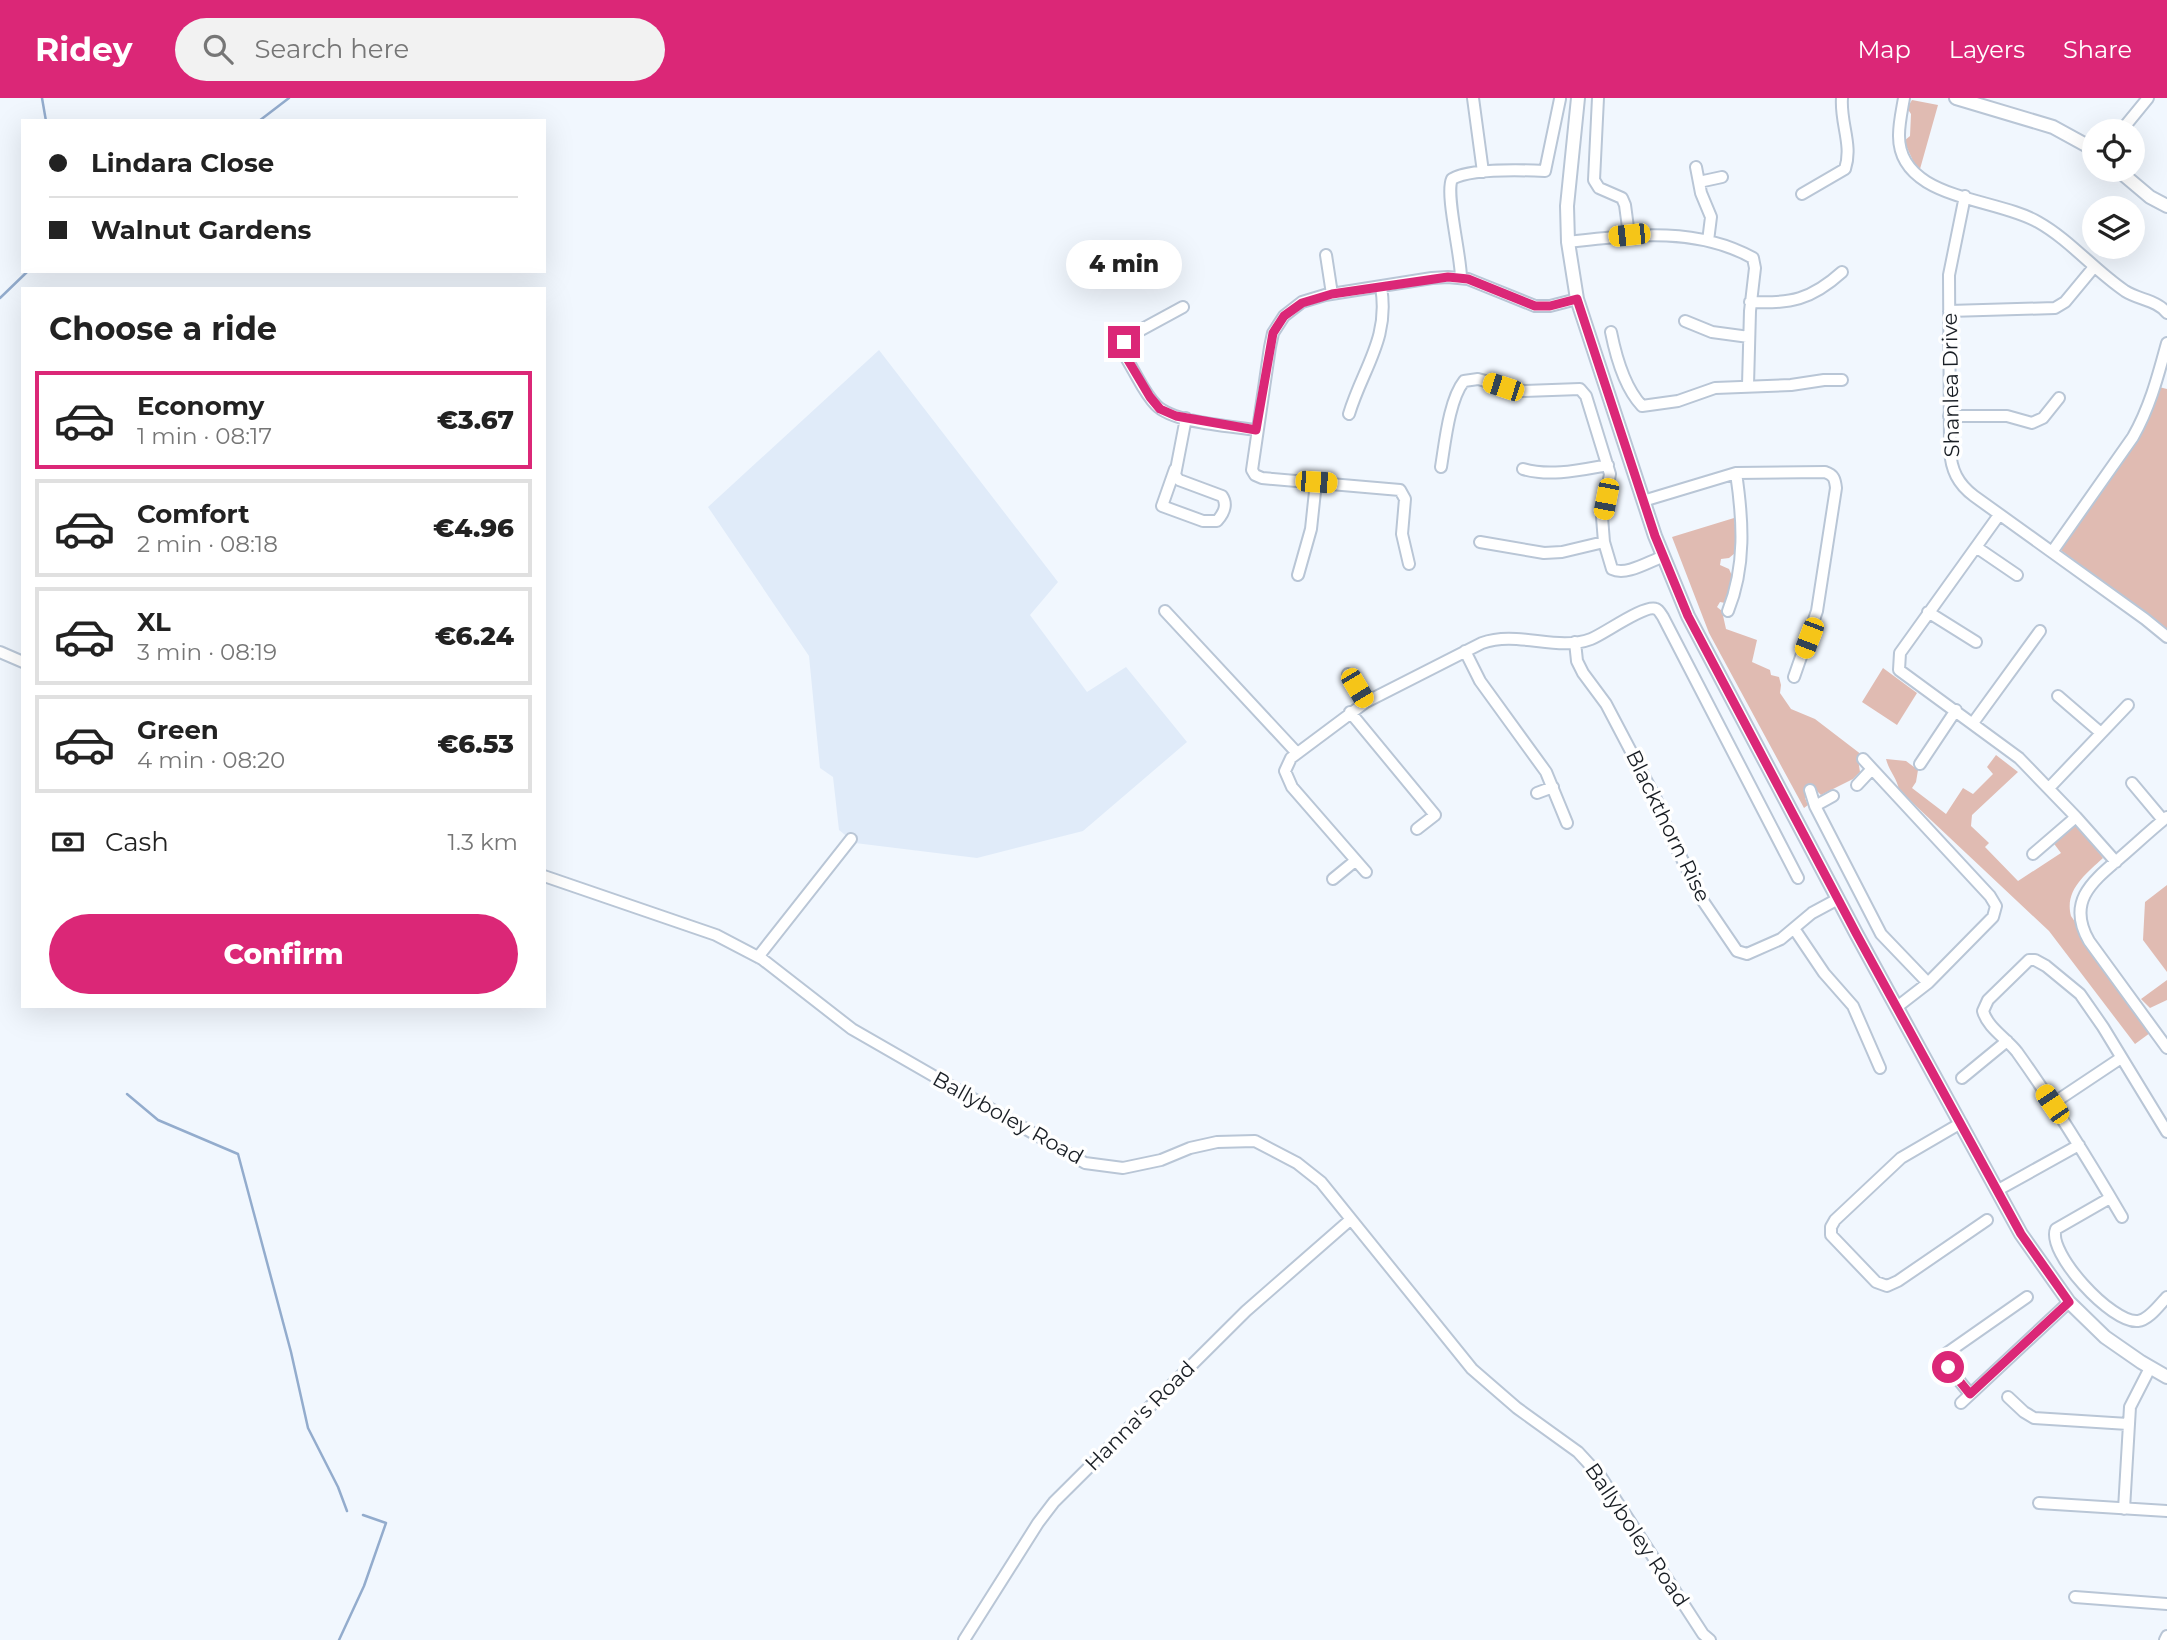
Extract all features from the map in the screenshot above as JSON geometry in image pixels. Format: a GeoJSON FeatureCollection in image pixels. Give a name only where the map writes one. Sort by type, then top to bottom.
{"type":"FeatureCollection","features":[{"type":"Feature","properties":{"kind":"street"},"geometry":{"type":"LineString","coordinates":[[1473,98],[1483,172]]}},
{"type":"Feature","properties":{"kind":"street"},"geometry":{"type":"LineString","coordinates":[[1578,98],[1568,188],[1568,242],[1577,299],[1662,557],[1688,616],[1896,1007],[2031,1250],[2069,1302],[2105,1337],[2167,1377]]}},
{"type":"Feature","properties":{"kind":"street"},"geometry":{"type":"LineString","coordinates":[[1598,98],[1594,180],[1599,188],[1622,198],[1629,235]]}},
{"type":"Feature","properties":{"kind":"street"},"geometry":{"type":"LineString","coordinates":[[1802,194],[1845,169],[1849,156],[1842,118],[1842,98]]}},
{"type":"Feature","properties":{"kind":"street"},"geometry":{"type":"LineString","coordinates":[[1904,98],[1900,147],[1909,167],[1922,180],[1938,188],[2014,211],[2037,221],[2126,291],[2158,305],[2167,313]]}},
{"type":"Feature","properties":{"kind":"street"},"geometry":{"type":"LineString","coordinates":[[1956,98],[2053,127],[2082,143]]}},
{"type":"Feature","properties":{"kind":"street"},"geometry":{"type":"LineString","coordinates":[[1461,278],[1461,259],[1449,185],[1452,179],[1483,172],[1545,172],[1560,99]]}},
{"type":"Feature","properties":{"kind":"street"},"geometry":{"type":"LineString","coordinates":[[2129,119],[2142,100]]}},
{"type":"Feature","properties":{"kind":"street"},"geometry":{"type":"LineString","coordinates":[[1696,167],[1702,196],[1711,217],[1708,241]]}},
{"type":"Feature","properties":{"kind":"street"},"geometry":{"type":"LineString","coordinates":[[1699,182],[1722,177]]}},
{"type":"Feature","properties":{"kind":"street"},"geometry":{"type":"LineString","coordinates":[[2132,182],[2150,197],[2167,206]]}},
{"type":"Feature","properties":{"kind":"street","name":"Shanlea Drive"},"geometry":{"type":"LineString","coordinates":[[1965,196],[1951,260],[1949,311],[1951,458],[1959,482],[1999,515],[2167,637]]}},
{"type":"Feature","properties":{"kind":"street"},"geometry":{"type":"LineString","coordinates":[[1568,242],[1629,235],[1669,234],[1708,241],[1754,258],[1748,386]]}},
{"type":"Feature","properties":{"kind":"street"},"geometry":{"type":"LineString","coordinates":[[1326,255],[1332,294]]}},
{"type":"Feature","properties":{"kind":"street"},"geometry":{"type":"LineString","coordinates":[[1949,311],[2055,308],[2066,302],[2095,267]]}},
{"type":"Feature","properties":{"kind":"street"},"geometry":{"type":"LineString","coordinates":[[1750,302],[1786,302],[1801,299],[1818,291],[1842,272]]}},
{"type":"Feature","properties":{"kind":"street"},"geometry":{"type":"LineString","coordinates":[[1409,564],[1402,534],[1405,499],[1400,490],[1262,478],[1255,475],[1251,464],[1270,347],[1277,325],[1298,305],[1332,294],[1432,278],[1461,278],[1535,306],[1550,306],[1577,299]]}},
{"type":"Feature","properties":{"kind":"street"},"geometry":{"type":"LineString","coordinates":[[1349,414],[1381,334],[1384,309],[1381,287]]}},
{"type":"Feature","properties":{"kind":"street"},"geometry":{"type":"LineString","coordinates":[[1183,307],[1127,337],[1122,349],[1154,404],[1166,413],[1256,430]]}},
{"type":"Feature","properties":{"kind":"street"},"geometry":{"type":"LineString","coordinates":[[1685,321],[1712,332],[1749,337]]}},
{"type":"Feature","properties":{"kind":"street"},"geometry":{"type":"LineString","coordinates":[[1611,332],[1623,371],[1642,406],[1678,401],[1714,388],[1842,380]]}},
{"type":"Feature","properties":{"kind":"street"},"geometry":{"type":"LineString","coordinates":[[2052,552],[2133,437],[2162,384],[2167,343]]}},
{"type":"Feature","properties":{"kind":"street"},"geometry":{"type":"LineString","coordinates":[[1441,467],[1447,430],[1459,388],[1464,381],[1473,379],[1522,391],[1580,389],[1586,396],[1608,465],[1609,481],[1602,517],[1604,542],[1612,569],[1616,572],[1662,557]]}},
{"type":"Feature","properties":{"kind":"street"},"geometry":{"type":"LineString","coordinates":[[1950,416],[2007,416],[2032,423],[2043,418],[2059,398]]}},
{"type":"Feature","properties":{"kind":"street"},"geometry":{"type":"LineString","coordinates":[[1175,469],[1179,480],[1224,498],[1223,514],[1217,521],[1203,521],[1162,506],[1175,469],[1186,418]]}},
{"type":"Feature","properties":{"kind":"street"},"geometry":{"type":"LineString","coordinates":[[1523,469],[1554,472],[1608,465]]}},
{"type":"Feature","properties":{"kind":"street"},"geometry":{"type":"LineString","coordinates":[[1643,501],[1736,473],[1831,474],[1835,480],[1817,611],[1794,677]]}},
{"type":"Feature","properties":{"kind":"street"},"geometry":{"type":"LineString","coordinates":[[1728,611],[1737,581],[1741,552],[1742,522],[1736,473]]}},
{"type":"Feature","properties":{"kind":"street"},"geometry":{"type":"LineString","coordinates":[[1298,575],[1311,529],[1316,482]]}},
{"type":"Feature","properties":{"kind":"street"},"geometry":{"type":"LineString","coordinates":[[1999,515],[1928,612],[1900,653],[1898,662],[1903,674],[2019,758],[2116,862]]}},
{"type":"Feature","properties":{"kind":"street"},"geometry":{"type":"LineString","coordinates":[[1480,542],[1544,553],[1562,552],[1604,542]]}},
{"type":"Feature","properties":{"kind":"street"},"geometry":{"type":"LineString","coordinates":[[1976,547],[2017,575]]}},
{"type":"Feature","properties":{"kind":"street"},"geometry":{"type":"LineString","coordinates":[[1366,872],[1292,788],[1285,771],[1291,758],[1366,702],[1470,649],[1501,638],[1575,642],[1598,636],[1648,609],[1658,610],[1798,878]]}},
{"type":"Feature","properties":{"kind":"street"},"geometry":{"type":"LineString","coordinates":[[1165,611],[1297,753]]}},
{"type":"Feature","properties":{"kind":"street"},"geometry":{"type":"LineString","coordinates":[[1928,612],[1976,642]]}},
{"type":"Feature","properties":{"kind":"street"},"geometry":{"type":"LineString","coordinates":[[1973,723],[2039,631]]}},
{"type":"Feature","properties":{"kind":"street","name":"Blackthorn Rise"},"geometry":{"type":"LineString","coordinates":[[1575,642],[1576,657],[1585,677],[1606,704],[1656,799],[1668,831],[1703,901],[1738,952],[1747,954],[1781,939],[1812,913],[1838,899]]}},
{"type":"Feature","properties":{"kind":"street"},"geometry":{"type":"LineString","coordinates":[[1470,649],[1480,681],[1536,757],[1553,787],[1567,823]]}},
{"type":"Feature","properties":{"kind":"street"},"geometry":{"type":"LineString","coordinates":[[0,652],[21,661]]}},
{"type":"Feature","properties":{"kind":"street"},"geometry":{"type":"LineString","coordinates":[[1348,674],[1366,702]]}},
{"type":"Feature","properties":{"kind":"street"},"geometry":{"type":"LineString","coordinates":[[2058,696],[2101,733]]}},
{"type":"Feature","properties":{"kind":"street"},"geometry":{"type":"LineString","coordinates":[[2049,788],[2128,705]]}},
{"type":"Feature","properties":{"kind":"street"},"geometry":{"type":"LineString","coordinates":[[1920,764],[1956,710]]}},
{"type":"Feature","properties":{"kind":"street"},"geometry":{"type":"LineString","coordinates":[[1350,712],[1435,815],[1417,829]]}},
{"type":"Feature","properties":{"kind":"street"},"geometry":{"type":"LineString","coordinates":[[1863,759],[1995,904],[1993,917],[1928,983],[1896,1007]]}},
{"type":"Feature","properties":{"kind":"street"},"geometry":{"type":"LineString","coordinates":[[1857,785],[1871,770]]}},
{"type":"Feature","properties":{"kind":"street"},"geometry":{"type":"LineString","coordinates":[[2132,783],[2165,818],[2093,881],[2083,897],[2080,912],[2084,930],[2167,1048]]}},
{"type":"Feature","properties":{"kind":"street"},"geometry":{"type":"LineString","coordinates":[[1536,793],[1553,787]]}},
{"type":"Feature","properties":{"kind":"street"},"geometry":{"type":"LineString","coordinates":[[1810,790],[1815,806],[1881,934],[1928,983]]}},
{"type":"Feature","properties":{"kind":"street"},"geometry":{"type":"LineString","coordinates":[[1815,806],[1833,796]]}},
{"type":"Feature","properties":{"kind":"street"},"geometry":{"type":"LineString","coordinates":[[2033,853],[2076,817]]}},
{"type":"Feature","properties":{"kind":"street"},"geometry":{"type":"LineString","coordinates":[[758,957],[851,839]]}},
{"type":"Feature","properties":{"kind":"street"},"geometry":{"type":"LineString","coordinates":[[1333,879],[1355,860]]}},
{"type":"Feature","properties":{"kind":"street","name":"Ballyboley Road"},"geometry":{"type":"LineString","coordinates":[[546,877],[716,935],[758,957],[852,1029],[1085,1163],[1123,1168],[1161,1160],[1190,1148],[1217,1142],[1255,1141],[1297,1163],[1321,1182],[1472,1369],[1517,1408],[1578,1452],[1601,1476],[1703,1634],[1710,1640]]}},
{"type":"Feature","properties":{"kind":"street"},"geometry":{"type":"LineString","coordinates":[[1794,930],[1853,1006],[1881,1068]]}},
{"type":"Feature","properties":{"kind":"street"},"geometry":{"type":"LineString","coordinates":[[2122,1217],[2052,1104],[2007,1041],[1986,1019],[1983,1009],[1990,997],[2029,961],[2034,959],[2046,966],[2076,990],[2099,1021],[2167,1132]]}},
{"type":"Feature","properties":{"kind":"street"},"geometry":{"type":"LineString","coordinates":[[1962,1078],[2007,1041]]}},
{"type":"Feature","properties":{"kind":"street"},"geometry":{"type":"LineString","coordinates":[[2052,1104],[2121,1058]]}},
{"type":"Feature","properties":{"kind":"street"},"geometry":{"type":"LineString","coordinates":[[1961,1123],[1898,1161],[1834,1221],[1831,1235],[1876,1282],[1887,1286],[1896,1283],[1986,1220]]}},
{"type":"Feature","properties":{"kind":"street"},"geometry":{"type":"LineString","coordinates":[[1998,1190],[2079,1145]]}},
{"type":"Feature","properties":{"kind":"street"},"geometry":{"type":"LineString","coordinates":[[2110,1198],[2056,1229],[2054,1239],[2065,1259],[2099,1300],[2113,1312],[2133,1321],[2143,1320],[2167,1297]]}},
{"type":"Feature","properties":{"kind":"street","name":"Hanna's Road"},"geometry":{"type":"LineString","coordinates":[[964,1640],[1054,1502],[1246,1311],[1350,1220]]}},
{"type":"Feature","properties":{"kind":"street"},"geometry":{"type":"LineString","coordinates":[[1970,1394],[1948,1367],[1947,1353],[2024,1300],[2027,1314]]}},
{"type":"Feature","properties":{"kind":"street"},"geometry":{"type":"LineString","coordinates":[[1961,1403],[2069,1302]]}},
{"type":"Feature","properties":{"kind":"street"},"geometry":{"type":"LineString","coordinates":[[2124,1509],[2130,1407],[2150,1368]]}},
{"type":"Feature","properties":{"kind":"street"},"geometry":{"type":"LineString","coordinates":[[2008,1397],[2034,1418],[2128,1424]]}},
{"type":"Feature","properties":{"kind":"street"},"geometry":{"type":"LineString","coordinates":[[2039,1503],[2167,1511]]}},
{"type":"Feature","properties":{"kind":"street"},"geometry":{"type":"LineString","coordinates":[[2075,1597],[2167,1604]]}},
{"type":"Feature","properties":{"kind":"shaded area"},"geometry":{"type":"Polygon","coordinates":[[[1912,100],[1938,105],[1920,169],[1914,163],[1904,141],[1910,136],[1911,114],[1907,108],[1912,100]]]}},
{"type":"Feature","properties":{"kind":"shaded area"},"geometry":{"type":"Polygon","coordinates":[[[879,350],[1058,582],[1030,615],[1087,692],[1126,667],[1187,742],[1083,831],[977,858],[855,843],[839,830],[833,777],[820,768],[809,656],[708,507],[879,350]]]}},
{"type":"Feature","properties":{"kind":"shaded area"},"geometry":{"type":"Polygon","coordinates":[[[2159,387],[2167,389],[2167,630],[2058,548],[2159,387]]]}},
{"type":"Feature","properties":{"kind":"shaded area"},"geometry":{"type":"Polygon","coordinates":[[[1734,518],[1735,553],[1729,558],[1721,559],[1720,565],[1729,569],[1733,578],[1725,603],[1720,602],[1717,607],[1722,611],[1726,629],[1757,640],[1752,662],[1770,670],[1771,675],[1779,677],[1780,693],[1791,709],[1815,719],[1862,755],[1858,759],[1860,772],[1853,779],[1821,795],[1816,790],[1808,789],[1805,798],[1808,805],[1804,808],[1709,633],[1672,537],[1734,518]]]}},
{"type":"Feature","properties":{"kind":"shaded area"},"geometry":{"type":"Polygon","coordinates":[[[1883,668],[1917,693],[1897,725],[1862,702],[1883,668]]]}},
{"type":"Feature","properties":{"kind":"shaded area"},"geometry":{"type":"Polygon","coordinates":[[[1996,755],[2018,772],[1972,815],[1971,826],[1989,843],[1985,847],[2018,881],[2061,853],[2052,841],[2075,822],[2103,858],[2074,890],[2071,916],[2150,1033],[2135,1044],[2049,931],[1899,790],[1886,759],[1906,761],[1918,770],[1912,788],[1946,814],[1963,788],[1973,794],[1993,774],[1987,767],[1996,755]]]}},
{"type":"Feature","properties":{"kind":"shaded area"},"geometry":{"type":"Polygon","coordinates":[[[2167,885],[2167,972],[2143,940],[2145,902],[2167,885]]]}},
{"type":"Feature","properties":{"kind":"shaded area"},"geometry":{"type":"Polygon","coordinates":[[[2167,980],[2167,1000],[2150,1008],[2141,999],[2167,980]]]}},
{"type":"Feature","properties":{"kind":"waterway"},"geometry":{"type":"LineString","coordinates":[[42,98],[46,119]]}},
{"type":"Feature","properties":{"kind":"waterway"},"geometry":{"type":"LineString","coordinates":[[262,119],[289,98]]}},
{"type":"Feature","properties":{"kind":"waterway"},"geometry":{"type":"LineString","coordinates":[[0,298],[26,273]]}},
{"type":"Feature","properties":{"kind":"waterway"},"geometry":{"type":"LineString","coordinates":[[127,1094],[158,1120],[238,1154],[291,1352],[308,1428],[347,1511]]}},
{"type":"Feature","properties":{"kind":"waterway"},"geometry":{"type":"LineString","coordinates":[[339,1640],[364,1586],[386,1523],[363,1515]]}},
{"type":"Feature","properties":{"kind":"route"},"geometry":{"type":"LineString","coordinates":[[1124,342],[1122,349],[1125,355],[1154,404],[1166,413],[1256,430],[1273,333],[1284,316],[1302,303],[1332,294],[1448,277],[1468,279],[1535,306],[1550,306],[1577,299],[1667,571],[1688,616],[1857,935],[2021,1234],[2069,1302],[1970,1394],[1948,1367]]}}]}
